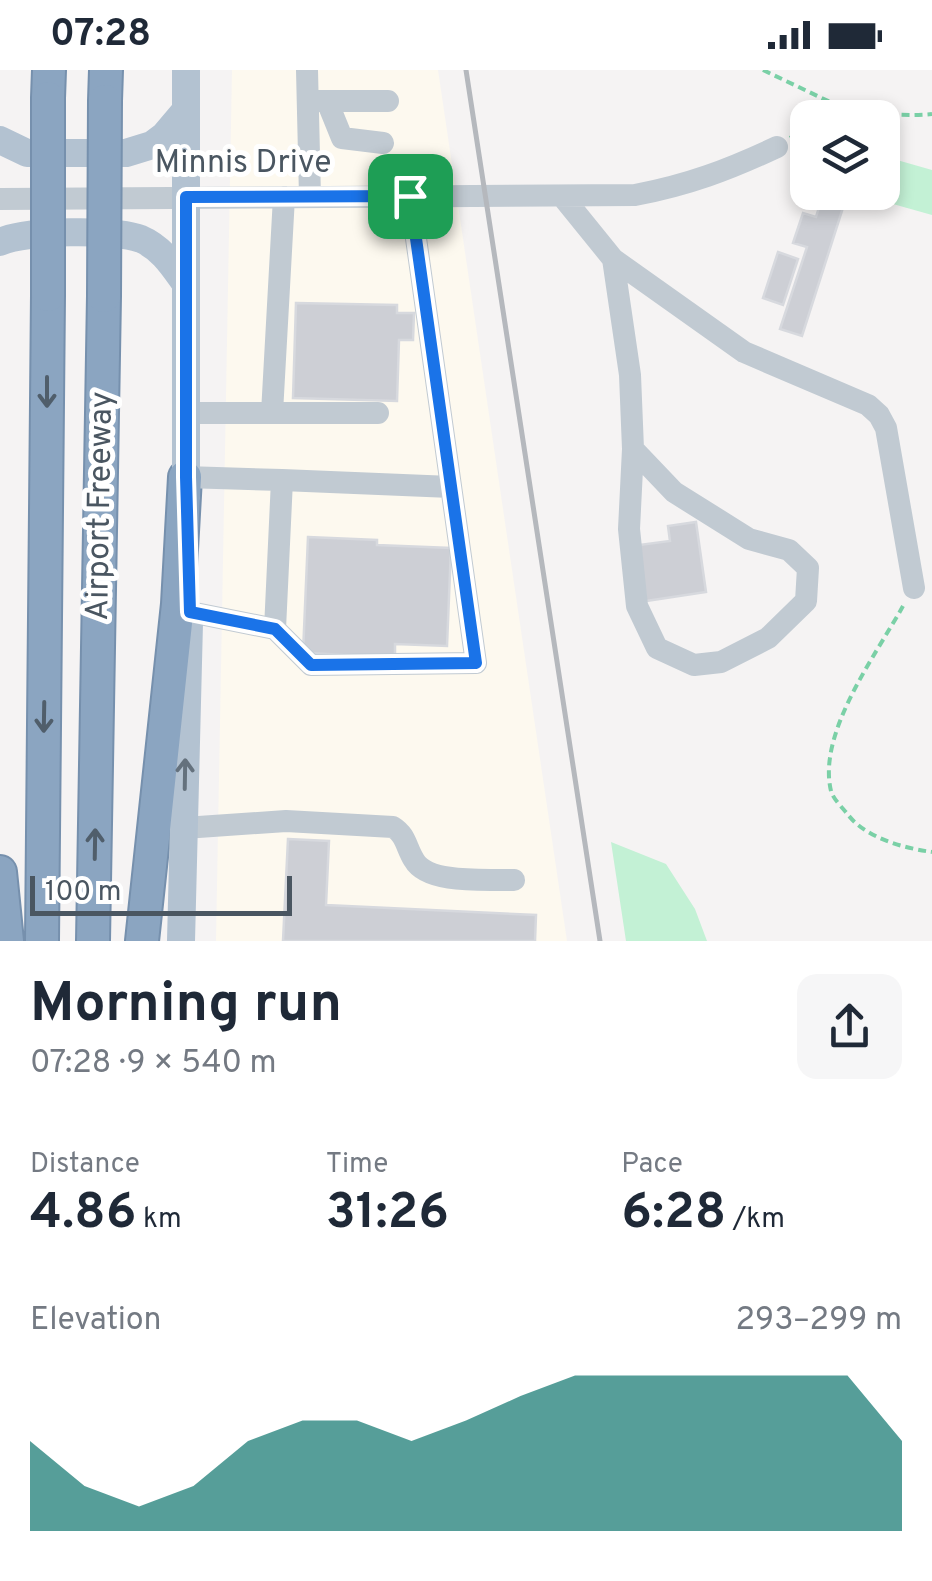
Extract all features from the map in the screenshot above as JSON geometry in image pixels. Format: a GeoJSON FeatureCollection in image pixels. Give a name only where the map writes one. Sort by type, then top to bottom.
{"type":"FeatureCollection","features":[{"type":"Feature","properties":{"kind":"highway","name":"Airport Freeway"},"geometry":{"type":"LineString","coordinates":[[42,941],[48,84]]}},
{"type":"Feature","properties":{"kind":"highway","name":"Airport Freeway"},"geometry":{"type":"LineString","coordinates":[[93,941],[106,85]]}},
{"type":"Feature","properties":{"kind":"highway"},"geometry":{"type":"LineString","coordinates":[[142,941],[178,604],[186,477]]}},
{"type":"Feature","properties":{"kind":"highway"},"geometry":{"type":"LineString","coordinates":[[0,872],[7,941]]}},
{"type":"Feature","properties":{"kind":"main road"},"geometry":{"type":"LineString","coordinates":[[181,941],[190,612],[186,477],[186,70]]}},
{"type":"Feature","properties":{"kind":"main road"},"geometry":{"type":"LineString","coordinates":[[0,140],[27,153],[126,153],[152,145],[186,110]]}},
{"type":"Feature","properties":{"kind":"main road"},"geometry":{"type":"LineString","coordinates":[[0,242],[28,233],[125,235],[165,254],[186,284]]}},
{"type":"Feature","properties":{"kind":"street"},"geometry":{"type":"LineString","coordinates":[[308,70],[318,101],[342,138],[383,142]]}},
{"type":"Feature","properties":{"kind":"street"},"geometry":{"type":"LineString","coordinates":[[318,101],[388,101]]}},
{"type":"Feature","properties":{"kind":"street"},"geometry":{"type":"LineString","coordinates":[[310,197],[318,101]]}},
{"type":"Feature","properties":{"kind":"street","name":"Minnis Drive"},"geometry":{"type":"LineString","coordinates":[[0,199],[635,194],[678,187],[720,174],[777,147]]}},
{"type":"Feature","properties":{"kind":"street"},"geometry":{"type":"LineString","coordinates":[[272,414],[284,196]]}},
{"type":"Feature","properties":{"kind":"street"},"geometry":{"type":"LineString","coordinates":[[190,612],[275,629],[311,665],[476,663],[410,196]]}},
{"type":"Feature","properties":{"kind":"street"},"geometry":{"type":"LineString","coordinates":[[562,196],[613,259],[744,352],[868,405],[878,414],[886,428],[914,588]]}},
{"type":"Feature","properties":{"kind":"street"},"geometry":{"type":"LineString","coordinates":[[613,259],[630,375],[630,529],[637,606],[657,648],[694,665],[721,662],[768,638],[806,601],[808,568],[789,550],[749,539],[674,492],[633,449]]}},
{"type":"Feature","properties":{"kind":"street"},"geometry":{"type":"LineString","coordinates":[[186,414],[378,414]]}},
{"type":"Feature","properties":{"kind":"street"},"geometry":{"type":"LineString","coordinates":[[186,477],[451,487]]}},
{"type":"Feature","properties":{"kind":"street"},"geometry":{"type":"LineString","coordinates":[[275,629],[282,480]]}},
{"type":"Feature","properties":{"kind":"street"},"geometry":{"type":"LineString","coordinates":[[184,828],[286,821],[393,827],[402,833],[415,864],[424,871],[452,878],[514,880]]}},
{"type":"Feature","properties":{"kind":"path"},"geometry":{"type":"LineString","coordinates":[[763,70],[826,100]]}},
{"type":"Feature","properties":{"kind":"path"},"geometry":{"type":"LineString","coordinates":[[900,118],[932,114]]}},
{"type":"Feature","properties":{"kind":"path"},"geometry":{"type":"LineString","coordinates":[[914,588],[847,702],[829,750],[831,794],[861,830],[932,852]]}},
{"type":"Feature","properties":{"kind":"shaded area"},"geometry":{"type":"Polygon","coordinates":[[[232,70],[438,70],[567,941],[216,941],[232,70]]]}},
{"type":"Feature","properties":{"kind":"green space"},"geometry":{"type":"Polygon","coordinates":[[[900,161],[932,170],[932,215],[900,206],[900,161]]]}},
{"type":"Feature","properties":{"kind":"green space"},"geometry":{"type":"Polygon","coordinates":[[[611,842],[666,864],[695,909],[707,941],[626,941],[611,842]]]}},
{"type":"Feature","properties":{"kind":"building"},"geometry":{"type":"Polygon","coordinates":[[[818,210],[842,210],[802,336],[780,329],[807,247],[793,243],[803,213],[816,217],[818,210]]]}},
{"type":"Feature","properties":{"kind":"building"},"geometry":{"type":"Polygon","coordinates":[[[778,252],[798,259],[783,305],[763,298],[778,252]]]}},
{"type":"Feature","properties":{"kind":"building"},"geometry":{"type":"Polygon","coordinates":[[[296,303],[397,305],[397,313],[414,313],[413,340],[399,340],[397,401],[293,398],[296,303]]]}},
{"type":"Feature","properties":{"kind":"building"},"geometry":{"type":"Polygon","coordinates":[[[696,522],[706,592],[646,601],[639,545],[670,541],[668,526],[696,522]]]}},
{"type":"Feature","properties":{"kind":"building"},"geometry":{"type":"Polygon","coordinates":[[[308,537],[451,548],[447,646],[395,644],[395,657],[303,653],[308,537]]]}},
{"type":"Feature","properties":{"kind":"building"},"geometry":{"type":"Polygon","coordinates":[[[288,839],[329,841],[326,905],[536,915],[535,941],[283,941],[288,839]]]}},
{"type":"Feature","properties":{"kind":"railway"},"geometry":{"type":"LineString","coordinates":[[466,70],[600,941]]}},
{"type":"Feature","properties":{"kind":"route"},"geometry":{"type":"LineString","coordinates":[[410,196],[476,663],[311,665],[275,629],[190,612],[186,197],[410,196]]}}]}
